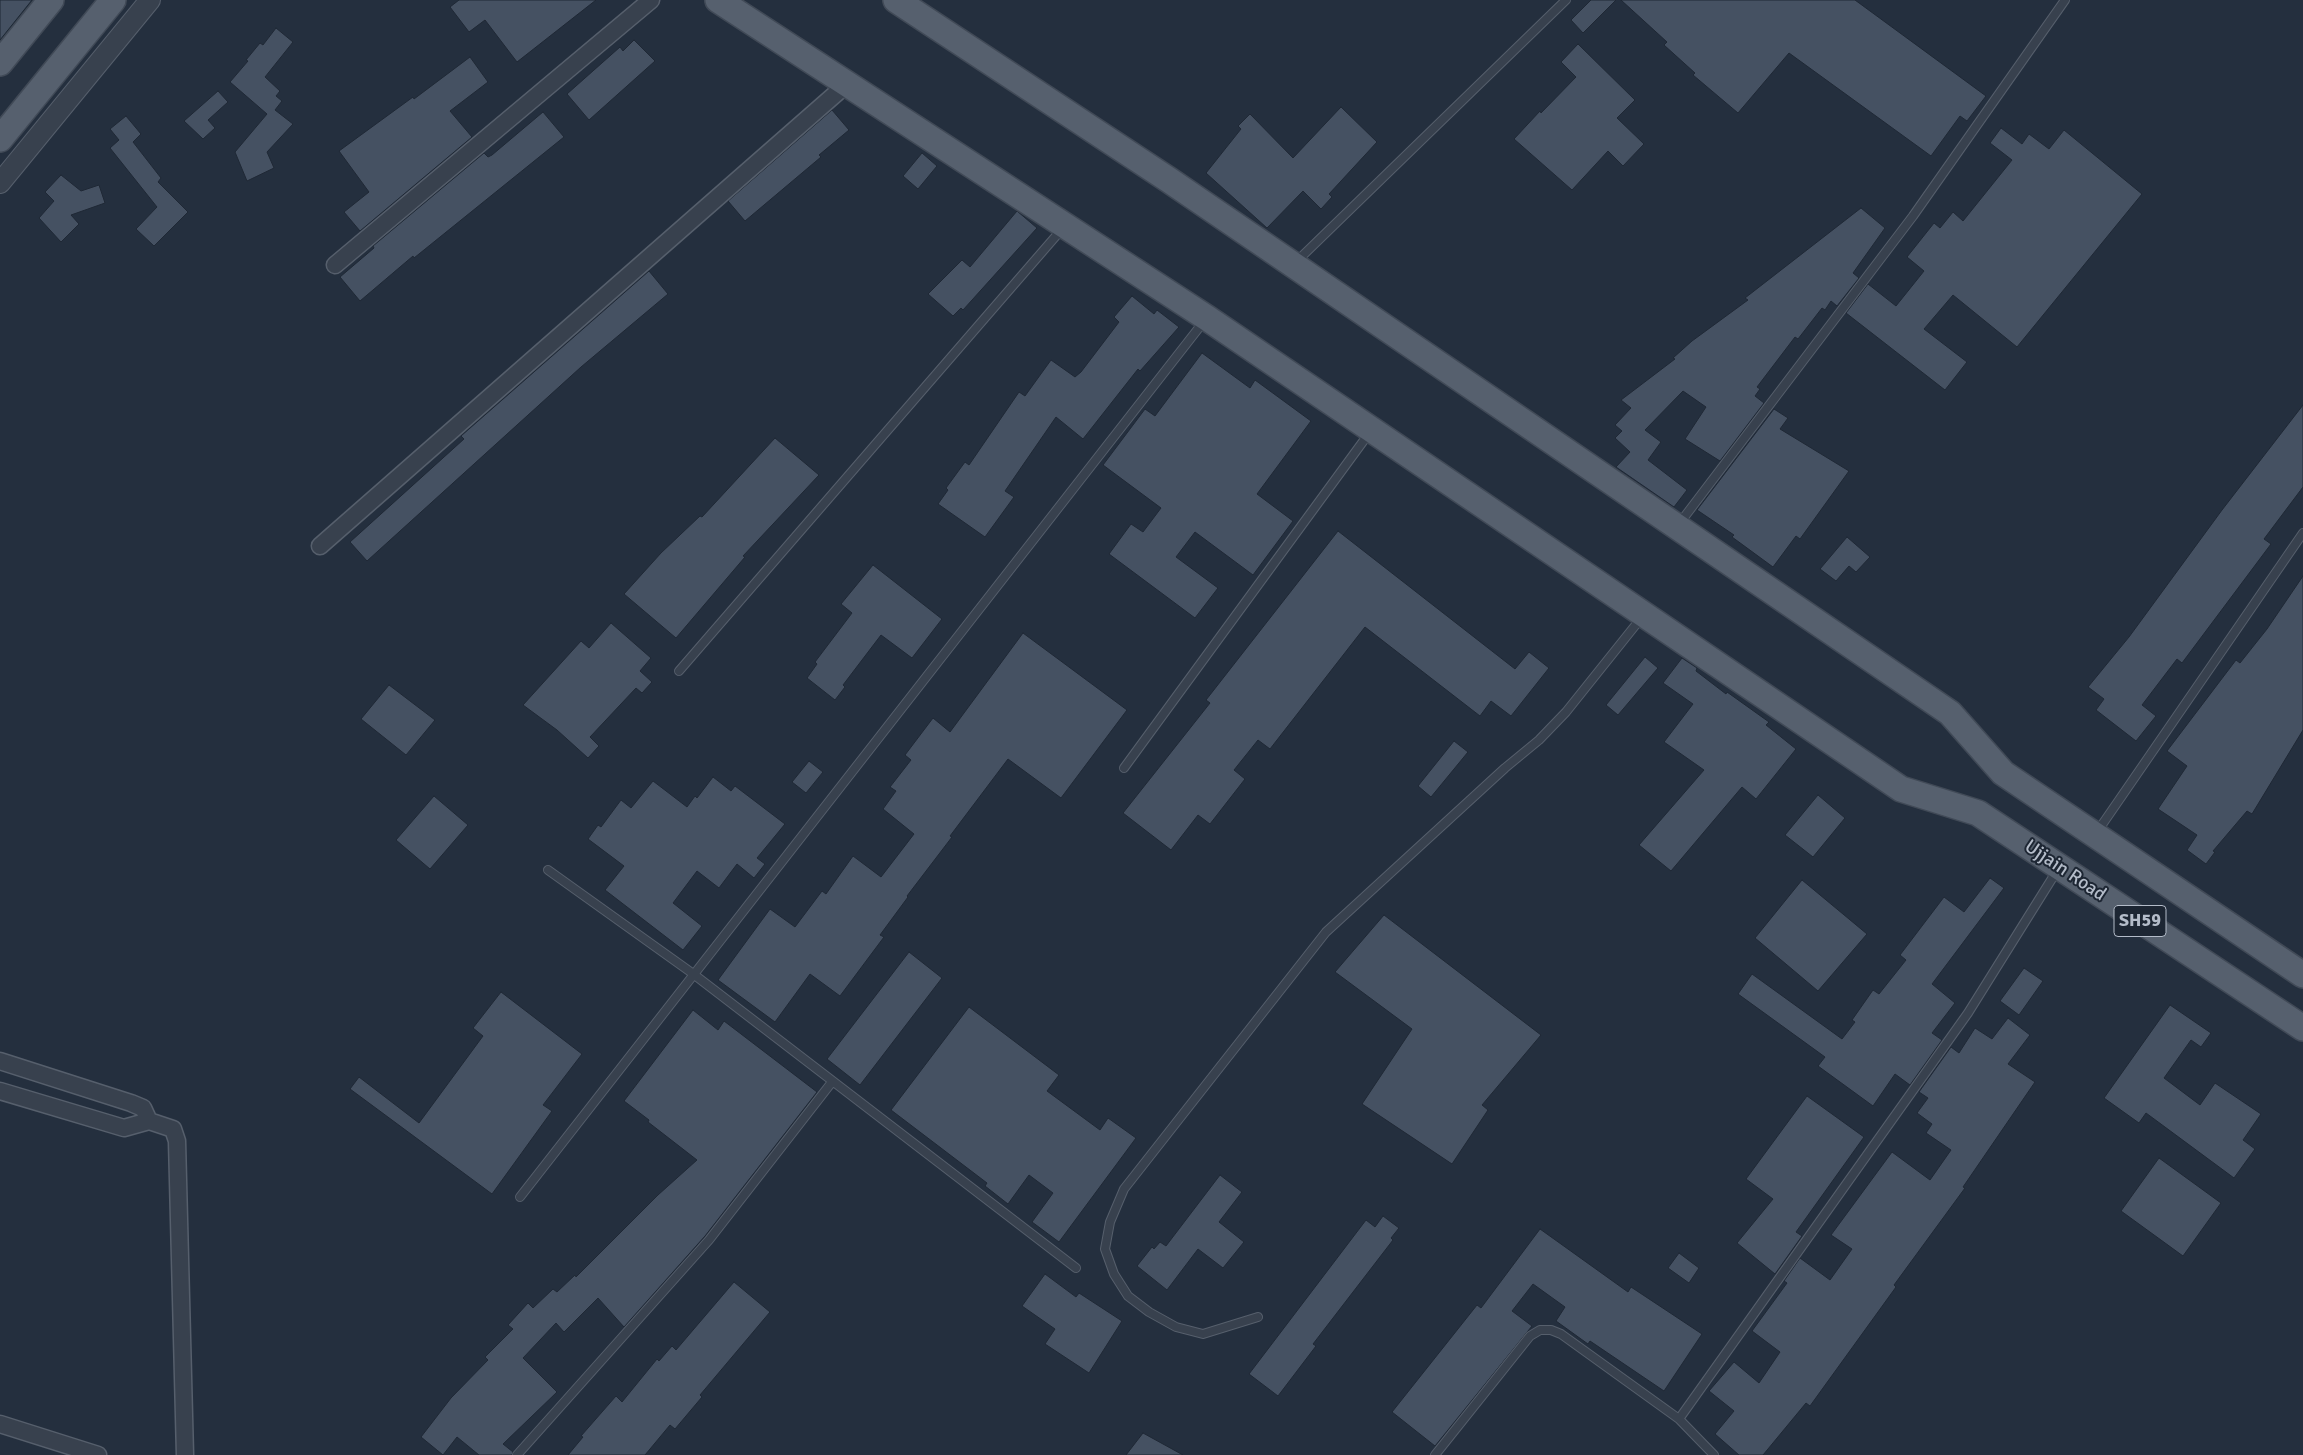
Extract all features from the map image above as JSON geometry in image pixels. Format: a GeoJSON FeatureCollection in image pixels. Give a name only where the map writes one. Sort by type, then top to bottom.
{"type":"FeatureCollection","features":[{"type":"Feature","properties":{"kind":"main road"},"geometry":{"type":"LineString","coordinates":[[0,63],[51,0]]}},
{"type":"Feature","properties":{"kind":"main road"},"geometry":{"type":"LineString","coordinates":[[0,139],[112,0]]}},
{"type":"Feature","properties":{"kind":"main road","name":"Ujjain Road"},"geometry":{"type":"LineString","coordinates":[[718,0],[1207,318],[1900,789],[1978,813],[2303,1028]]}},
{"type":"Feature","properties":{"kind":"main road"},"geometry":{"type":"LineString","coordinates":[[896,0],[1169,180],[1678,526]]}},
{"type":"Feature","properties":{"kind":"main road","name":"SH59"},"geometry":{"type":"LineString","coordinates":[[1678,526],[1950,713],[2003,773],[2303,975]]}},
{"type":"Feature","properties":{"kind":"street"},"geometry":{"type":"LineString","coordinates":[[0,183],[150,0]]}},
{"type":"Feature","properties":{"kind":"street"},"geometry":{"type":"LineString","coordinates":[[335,265],[651,0]]}},
{"type":"Feature","properties":{"kind":"street"},"geometry":{"type":"LineString","coordinates":[[320,546],[848,83]]}},
{"type":"Feature","properties":{"kind":"street"},"geometry":{"type":"LineString","coordinates":[[0,1061],[132,1103],[143,1108],[149,1121]]}},
{"type":"Feature","properties":{"kind":"street"},"geometry":{"type":"LineString","coordinates":[[0,1091],[124,1128],[149,1121],[173,1129],[177,1141],[184,1455]]}},
{"type":"Feature","properties":{"kind":"street"},"geometry":{"type":"LineString","coordinates":[[0,1424],[98,1455]]}},
{"type":"Feature","properties":{"kind":"lane"},"geometry":{"type":"LineString","coordinates":[[1293,265],[1566,0]]}},
{"type":"Feature","properties":{"kind":"lane"},"geometry":{"type":"LineString","coordinates":[[1678,526],[1913,216],[2065,0]]}},
{"type":"Feature","properties":{"kind":"lane"},"geometry":{"type":"LineString","coordinates":[[679,671],[1065,226]]}},
{"type":"Feature","properties":{"kind":"lane"},"geometry":{"type":"LineString","coordinates":[[520,1197],[692,974],[1207,318]]}},
{"type":"Feature","properties":{"kind":"lane"},"geometry":{"type":"LineString","coordinates":[[1124,768],[1371,430]]}},
{"type":"Feature","properties":{"kind":"lane"},"geometry":{"type":"LineString","coordinates":[[2095,835],[2303,533]]}},
{"type":"Feature","properties":{"kind":"lane"},"geometry":{"type":"LineString","coordinates":[[1258,1317],[1203,1334],[1176,1327],[1149,1312],[1128,1296],[1114,1274],[1106,1249],[1110,1222],[1124,1188],[1326,932],[1497,775],[1539,740],[1566,712],[1643,615]]}},
{"type":"Feature","properties":{"kind":"lane"},"geometry":{"type":"LineString","coordinates":[[1679,1419],[1968,1013],[2059,868]]}},
{"type":"Feature","properties":{"kind":"lane"},"geometry":{"type":"LineString","coordinates":[[548,870],[692,974],[1076,1268]]}},
{"type":"Feature","properties":{"kind":"lane"},"geometry":{"type":"LineString","coordinates":[[517,1455],[709,1240],[832,1082]]}},
{"type":"Feature","properties":{"kind":"lane"},"geometry":{"type":"LineString","coordinates":[[1435,1455],[1530,1336],[1540,1330],[1551,1330],[1561,1334],[1679,1419],[1714,1455]]}},
{"type":"Feature","properties":{"kind":"building"},"geometry":{"type":"Polygon","coordinates":[[[0,0],[32,0],[0,40],[0,0]]]}},
{"type":"Feature","properties":{"kind":"building"},"geometry":{"type":"Polygon","coordinates":[[[459,0],[596,0],[517,62],[485,20],[469,32],[450,7],[459,0]]]}},
{"type":"Feature","properties":{"kind":"building"},"geometry":{"type":"Polygon","coordinates":[[[1591,0],[1616,0],[1583,33],[1571,20],[1591,0]]]}},
{"type":"Feature","properties":{"kind":"building"},"geometry":{"type":"Polygon","coordinates":[[[1621,0],[1855,0],[1986,96],[1967,121],[1960,116],[1931,156],[1789,53],[1738,113],[1693,75],[1695,73],[1664,45],[1667,42],[1621,0]]]}},
{"type":"Feature","properties":{"kind":"building"},"geometry":{"type":"Polygon","coordinates":[[[276,28],[293,42],[265,77],[280,91],[276,96],[282,101],[275,110],[293,124],[267,152],[274,168],[247,181],[235,152],[267,114],[230,82],[260,43],[263,45],[276,28]]]}},
{"type":"Feature","properties":{"kind":"building"},"geometry":{"type":"Polygon","coordinates":[[[634,40],[655,61],[589,120],[567,94],[620,47],[623,51],[634,40]]]}},
{"type":"Feature","properties":{"kind":"building"},"geometry":{"type":"Polygon","coordinates":[[[1578,44],[1635,100],[1617,118],[1644,144],[1623,166],[1608,151],[1572,190],[1514,139],[1576,77],[1561,62],[1578,44]]]}},
{"type":"Feature","properties":{"kind":"building"},"geometry":{"type":"Polygon","coordinates":[[[470,57],[488,82],[450,111],[472,137],[360,231],[344,212],[369,192],[339,151],[470,57]]]}},
{"type":"Feature","properties":{"kind":"building"},"geometry":{"type":"Polygon","coordinates":[[[218,91],[228,102],[208,120],[215,128],[203,139],[184,121],[218,91]]]}},
{"type":"Feature","properties":{"kind":"building"},"geometry":{"type":"Polygon","coordinates":[[[1341,107],[1377,142],[1329,194],[1332,197],[1321,209],[1303,191],[1267,228],[1206,173],[1241,129],[1238,126],[1250,114],[1293,158],[1341,107]]]}},
{"type":"Feature","properties":{"kind":"building"},"geometry":{"type":"Polygon","coordinates":[[[832,110],[849,130],[819,155],[821,157],[745,221],[728,201],[832,110]]]}},
{"type":"Feature","properties":{"kind":"building"},"geometry":{"type":"Polygon","coordinates":[[[543,112],[564,137],[414,258],[413,256],[360,301],[340,277],[374,248],[373,246],[484,153],[488,157],[492,155],[543,112]]]}},
{"type":"Feature","properties":{"kind":"building"},"geometry":{"type":"Polygon","coordinates":[[[126,116],[141,134],[133,142],[161,178],[158,182],[188,212],[154,246],[136,229],[157,207],[110,148],[119,140],[110,129],[126,116]]]}},
{"type":"Feature","properties":{"kind":"building"},"geometry":{"type":"Polygon","coordinates":[[[2001,128],[2022,144],[2029,134],[2049,149],[2064,130],[2142,194],[2017,347],[1953,295],[1924,329],[1967,362],[1945,390],[1846,313],[1868,284],[1896,306],[1924,271],[1907,257],[1934,223],[1940,228],[1953,212],[1963,221],[2012,160],[1990,143],[2001,128]]]}},
{"type":"Feature","properties":{"kind":"building"},"geometry":{"type":"Polygon","coordinates":[[[922,153],[937,166],[918,189],[903,176],[922,153]]]}},
{"type":"Feature","properties":{"kind":"building"},"geometry":{"type":"Polygon","coordinates":[[[61,175],[81,191],[99,185],[105,203],[71,215],[79,224],[61,242],[39,218],[54,201],[45,192],[61,175]]]}},
{"type":"Feature","properties":{"kind":"building"},"geometry":{"type":"Polygon","coordinates":[[[1861,208],[1885,228],[1853,273],[1859,278],[1837,306],[1831,301],[1825,310],[1822,308],[1798,339],[1795,337],[1757,387],[1760,389],[1755,396],[1764,403],[1720,461],[1685,439],[1706,407],[1683,391],[1645,430],[1661,442],[1648,460],[1687,490],[1674,507],[1616,467],[1630,452],[1615,438],[1622,431],[1615,425],[1631,408],[1621,400],[1675,359],[1673,358],[1692,341],[1748,300],[1745,298],[1861,208]]]}},
{"type":"Feature","properties":{"kind":"building"},"geometry":{"type":"Polygon","coordinates":[[[1017,211],[1037,228],[963,310],[961,308],[953,316],[928,294],[962,260],[970,267],[1017,211]]]}},
{"type":"Feature","properties":{"kind":"building"},"geometry":{"type":"Polygon","coordinates":[[[649,271],[668,294],[581,367],[367,561],[350,542],[464,439],[461,436],[649,271]]]}},
{"type":"Feature","properties":{"kind":"building"},"geometry":{"type":"Polygon","coordinates":[[[1132,296],[1154,314],[1157,310],[1179,327],[1140,371],[1138,369],[1083,439],[1056,417],[1005,491],[1014,497],[985,537],[938,504],[948,490],[946,488],[965,462],[969,465],[1019,392],[1025,396],[1051,360],[1075,377],[1081,372],[1119,322],[1114,317],[1132,296]]]}},
{"type":"Feature","properties":{"kind":"building"},"geometry":{"type":"Polygon","coordinates":[[[1202,353],[1250,388],[1255,380],[1311,421],[1257,494],[1293,521],[1253,575],[1195,532],[1176,557],[1218,588],[1195,618],[1109,554],[1131,524],[1143,532],[1161,508],[1103,465],[1145,409],[1155,416],[1202,353]]]}},
{"type":"Feature","properties":{"kind":"building"},"geometry":{"type":"Polygon","coordinates":[[[2303,405],[2303,487],[2264,539],[2271,544],[2182,663],[2177,659],[2142,705],[2156,716],[2136,741],[2096,710],[2104,699],[2088,687],[2129,637],[2222,510],[2303,405]]]}},
{"type":"Feature","properties":{"kind":"building"},"geometry":{"type":"Polygon","coordinates":[[[1774,409],[1788,418],[1780,429],[1849,471],[1800,539],[1796,536],[1773,567],[1732,537],[1734,535],[1697,510],[1774,409]]]}},
{"type":"Feature","properties":{"kind":"building"},"geometry":{"type":"Polygon","coordinates":[[[775,438],[819,475],[743,556],[745,557],[676,638],[624,594],[661,553],[700,516],[702,517],[775,438]]]}},
{"type":"Feature","properties":{"kind":"building"},"geometry":{"type":"Polygon","coordinates":[[[1338,531],[1515,669],[1529,652],[1549,668],[1511,716],[1491,701],[1480,716],[1365,627],[1270,749],[1258,740],[1234,770],[1245,779],[1210,824],[1198,815],[1171,850],[1123,813],[1210,703],[1206,700],[1338,531]]]}},
{"type":"Feature","properties":{"kind":"building"},"geometry":{"type":"Polygon","coordinates":[[[1847,537],[1870,557],[1856,572],[1849,566],[1836,581],[1820,569],[1847,537]]]}},
{"type":"Feature","properties":{"kind":"building"},"geometry":{"type":"Polygon","coordinates":[[[873,565],[942,619],[912,658],[881,635],[843,685],[845,687],[835,700],[807,678],[817,664],[815,662],[852,613],[841,604],[873,565]]]}},
{"type":"Feature","properties":{"kind":"building"},"geometry":{"type":"Polygon","coordinates":[[[2303,576],[2303,730],[2252,814],[2247,811],[2213,851],[2215,852],[2206,864],[2187,850],[2197,835],[2158,809],[2187,766],[2167,751],[2236,660],[2240,663],[2267,629],[2303,576]]]}},
{"type":"Feature","properties":{"kind":"building"},"geometry":{"type":"Polygon","coordinates":[[[611,623],[651,658],[640,671],[652,682],[642,693],[636,688],[590,737],[599,746],[588,758],[557,730],[523,705],[581,641],[589,648],[611,623]]]}},
{"type":"Feature","properties":{"kind":"building"},"geometry":{"type":"Polygon","coordinates":[[[1023,633],[1127,710],[1061,798],[1008,759],[907,896],[880,935],[884,937],[840,996],[810,974],[775,1022],[718,980],[770,909],[795,927],[822,891],[826,894],[853,856],[881,877],[914,834],[883,809],[896,791],[890,787],[911,760],[905,755],[933,718],[950,732],[1023,633]]]}},
{"type":"Feature","properties":{"kind":"building"},"geometry":{"type":"Polygon","coordinates":[[[1645,657],[1658,668],[1618,715],[1606,705],[1645,657]]]}},
{"type":"Feature","properties":{"kind":"building"},"geometry":{"type":"Polygon","coordinates":[[[1682,658],[1697,668],[1696,671],[1726,694],[1727,692],[1769,722],[1766,725],[1796,749],[1756,799],[1742,787],[1671,871],[1639,845],[1704,770],[1664,742],[1693,704],[1663,683],[1682,658]]]}},
{"type":"Feature","properties":{"kind":"building"},"geometry":{"type":"Polygon","coordinates":[[[389,685],[435,720],[406,755],[361,719],[389,685]]]}},
{"type":"Feature","properties":{"kind":"building"},"geometry":{"type":"Polygon","coordinates":[[[1454,741],[1468,752],[1431,797],[1418,786],[1454,741]]]}},
{"type":"Feature","properties":{"kind":"building"},"geometry":{"type":"Polygon","coordinates":[[[809,761],[823,772],[806,793],[792,782],[809,761]]]}},
{"type":"Feature","properties":{"kind":"building"},"geometry":{"type":"Polygon","coordinates":[[[713,777],[731,791],[735,786],[785,824],[757,858],[765,864],[754,878],[737,864],[719,888],[697,871],[673,903],[702,926],[683,950],[605,890],[624,866],[588,839],[598,825],[601,827],[621,800],[631,808],[653,781],[687,807],[695,796],[697,798],[713,777]]]}},
{"type":"Feature","properties":{"kind":"building"},"geometry":{"type":"Polygon","coordinates":[[[1818,795],[1845,818],[1813,857],[1785,835],[1818,795]]]}},
{"type":"Feature","properties":{"kind":"building"},"geometry":{"type":"Polygon","coordinates":[[[434,796],[468,825],[430,869],[396,840],[434,796]]]}},
{"type":"Feature","properties":{"kind":"building"},"geometry":{"type":"Polygon","coordinates":[[[1990,878],[2004,888],[1932,984],[1955,1003],[1932,1033],[1942,1040],[1910,1085],[1895,1074],[1873,1106],[1818,1066],[1825,1057],[1738,994],[1752,974],[1842,1039],[1855,1022],[1852,1020],[1873,990],[1879,994],[1906,960],[1900,955],[1944,897],[1964,912],[1990,878]]]}},
{"type":"Feature","properties":{"kind":"building"},"geometry":{"type":"Polygon","coordinates":[[[1802,880],[1867,934],[1818,991],[1755,938],[1802,880]]]}},
{"type":"Feature","properties":{"kind":"building"},"geometry":{"type":"Polygon","coordinates":[[[1384,915],[1541,1035],[1482,1105],[1488,1110],[1452,1164],[1362,1104],[1412,1029],[1335,972],[1384,915]]]}},
{"type":"Feature","properties":{"kind":"building"},"geometry":{"type":"Polygon","coordinates":[[[909,952],[942,978],[860,1085],[827,1059],[909,952]]]}},
{"type":"Feature","properties":{"kind":"building"},"geometry":{"type":"Polygon","coordinates":[[[2024,968],[2043,981],[2019,1015],[2000,1001],[2024,968]]]}},
{"type":"Feature","properties":{"kind":"building"},"geometry":{"type":"Polygon","coordinates":[[[501,992],[582,1054],[543,1105],[552,1111],[492,1194],[350,1089],[359,1077],[419,1123],[483,1036],[473,1028],[501,992]]]}},
{"type":"Feature","properties":{"kind":"building"},"geometry":{"type":"Polygon","coordinates":[[[2170,1005],[2211,1033],[2201,1047],[2191,1040],[2164,1078],[2200,1105],[2215,1083],[2261,1114],[2243,1140],[2255,1149],[2234,1178],[2146,1113],[2139,1123],[2104,1098],[2170,1005]]]}},
{"type":"Feature","properties":{"kind":"building"},"geometry":{"type":"Polygon","coordinates":[[[969,1007],[1059,1075],[1047,1091],[1100,1130],[1108,1118],[1136,1138],[1059,1242],[1032,1222],[1053,1193],[1029,1175],[1008,1204],[985,1186],[987,1183],[891,1110],[969,1007]]]}},
{"type":"Feature","properties":{"kind":"building"},"geometry":{"type":"Polygon","coordinates":[[[693,1010],[718,1030],[724,1021],[817,1092],[705,1236],[624,1327],[598,1298],[564,1332],[556,1323],[523,1358],[557,1392],[503,1444],[513,1452],[512,1455],[479,1455],[457,1437],[443,1455],[421,1437],[451,1398],[488,1360],[485,1357],[513,1329],[508,1325],[528,1303],[533,1308],[553,1289],[557,1292],[575,1275],[576,1277],[658,1195],[697,1160],[624,1101],[693,1010]]]}},
{"type":"Feature","properties":{"kind":"building"},"geometry":{"type":"Polygon","coordinates":[[[2008,1018],[2030,1035],[2008,1064],[2035,1082],[1963,1187],[1965,1188],[1894,1285],[1896,1287],[1810,1406],[1806,1403],[1763,1455],[1739,1455],[1715,1434],[1734,1411],[1709,1391],[1734,1362],[1759,1383],[1780,1352],[1752,1331],[1787,1283],[1784,1281],[1800,1258],[1830,1280],[1852,1249],[1831,1235],[1892,1152],[1930,1180],[1951,1150],[1926,1133],[1932,1124],[1917,1113],[1928,1098],[1919,1092],[1951,1047],[1959,1053],[1975,1028],[1992,1039],[2008,1018]]]}},
{"type":"Feature","properties":{"kind":"building"},"geometry":{"type":"Polygon","coordinates":[[[1807,1096],[1864,1137],[1796,1232],[1802,1236],[1775,1274],[1737,1243],[1773,1199],[1746,1179],[1807,1096]]]}},
{"type":"Feature","properties":{"kind":"building"},"geometry":{"type":"Polygon","coordinates":[[[2159,1158],[2221,1203],[2183,1256],[2121,1211],[2159,1158]]]}},
{"type":"Feature","properties":{"kind":"building"},"geometry":{"type":"Polygon","coordinates":[[[1220,1175],[1242,1192],[1219,1222],[1244,1242],[1223,1268],[1198,1249],[1167,1290],[1137,1266],[1152,1247],[1154,1249],[1160,1242],[1166,1246],[1220,1175]]]}},
{"type":"Feature","properties":{"kind":"building"},"geometry":{"type":"Polygon","coordinates":[[[1383,1216],[1399,1228],[1391,1238],[1393,1240],[1313,1344],[1316,1346],[1278,1396],[1249,1374],[1366,1220],[1375,1227],[1383,1216]]]}},
{"type":"Feature","properties":{"kind":"building"},"geometry":{"type":"Polygon","coordinates":[[[1540,1229],[1628,1292],[1631,1287],[1702,1334],[1664,1391],[1590,1341],[1588,1344],[1556,1321],[1565,1307],[1533,1284],[1512,1311],[1532,1326],[1435,1446],[1392,1412],[1477,1305],[1481,1308],[1540,1229]]]}},
{"type":"Feature","properties":{"kind":"building"},"geometry":{"type":"Polygon","coordinates":[[[1679,1253],[1699,1268],[1689,1283],[1668,1268],[1679,1253]]]}},
{"type":"Feature","properties":{"kind":"building"},"geometry":{"type":"Polygon","coordinates":[[[1045,1274],[1076,1297],[1079,1293],[1122,1321],[1089,1373],[1045,1344],[1055,1329],[1022,1306],[1045,1274]]]}},
{"type":"Feature","properties":{"kind":"building"},"geometry":{"type":"Polygon","coordinates":[[[734,1282],[770,1312],[700,1395],[702,1397],[675,1429],[670,1425],[645,1455],[568,1455],[583,1437],[581,1436],[616,1396],[622,1402],[657,1359],[659,1361],[672,1346],[676,1350],[734,1282]]]}},
{"type":"Feature","properties":{"kind":"building"},"geometry":{"type":"Polygon","coordinates":[[[1143,1433],[1183,1455],[1126,1455],[1143,1433]]]}}]}
